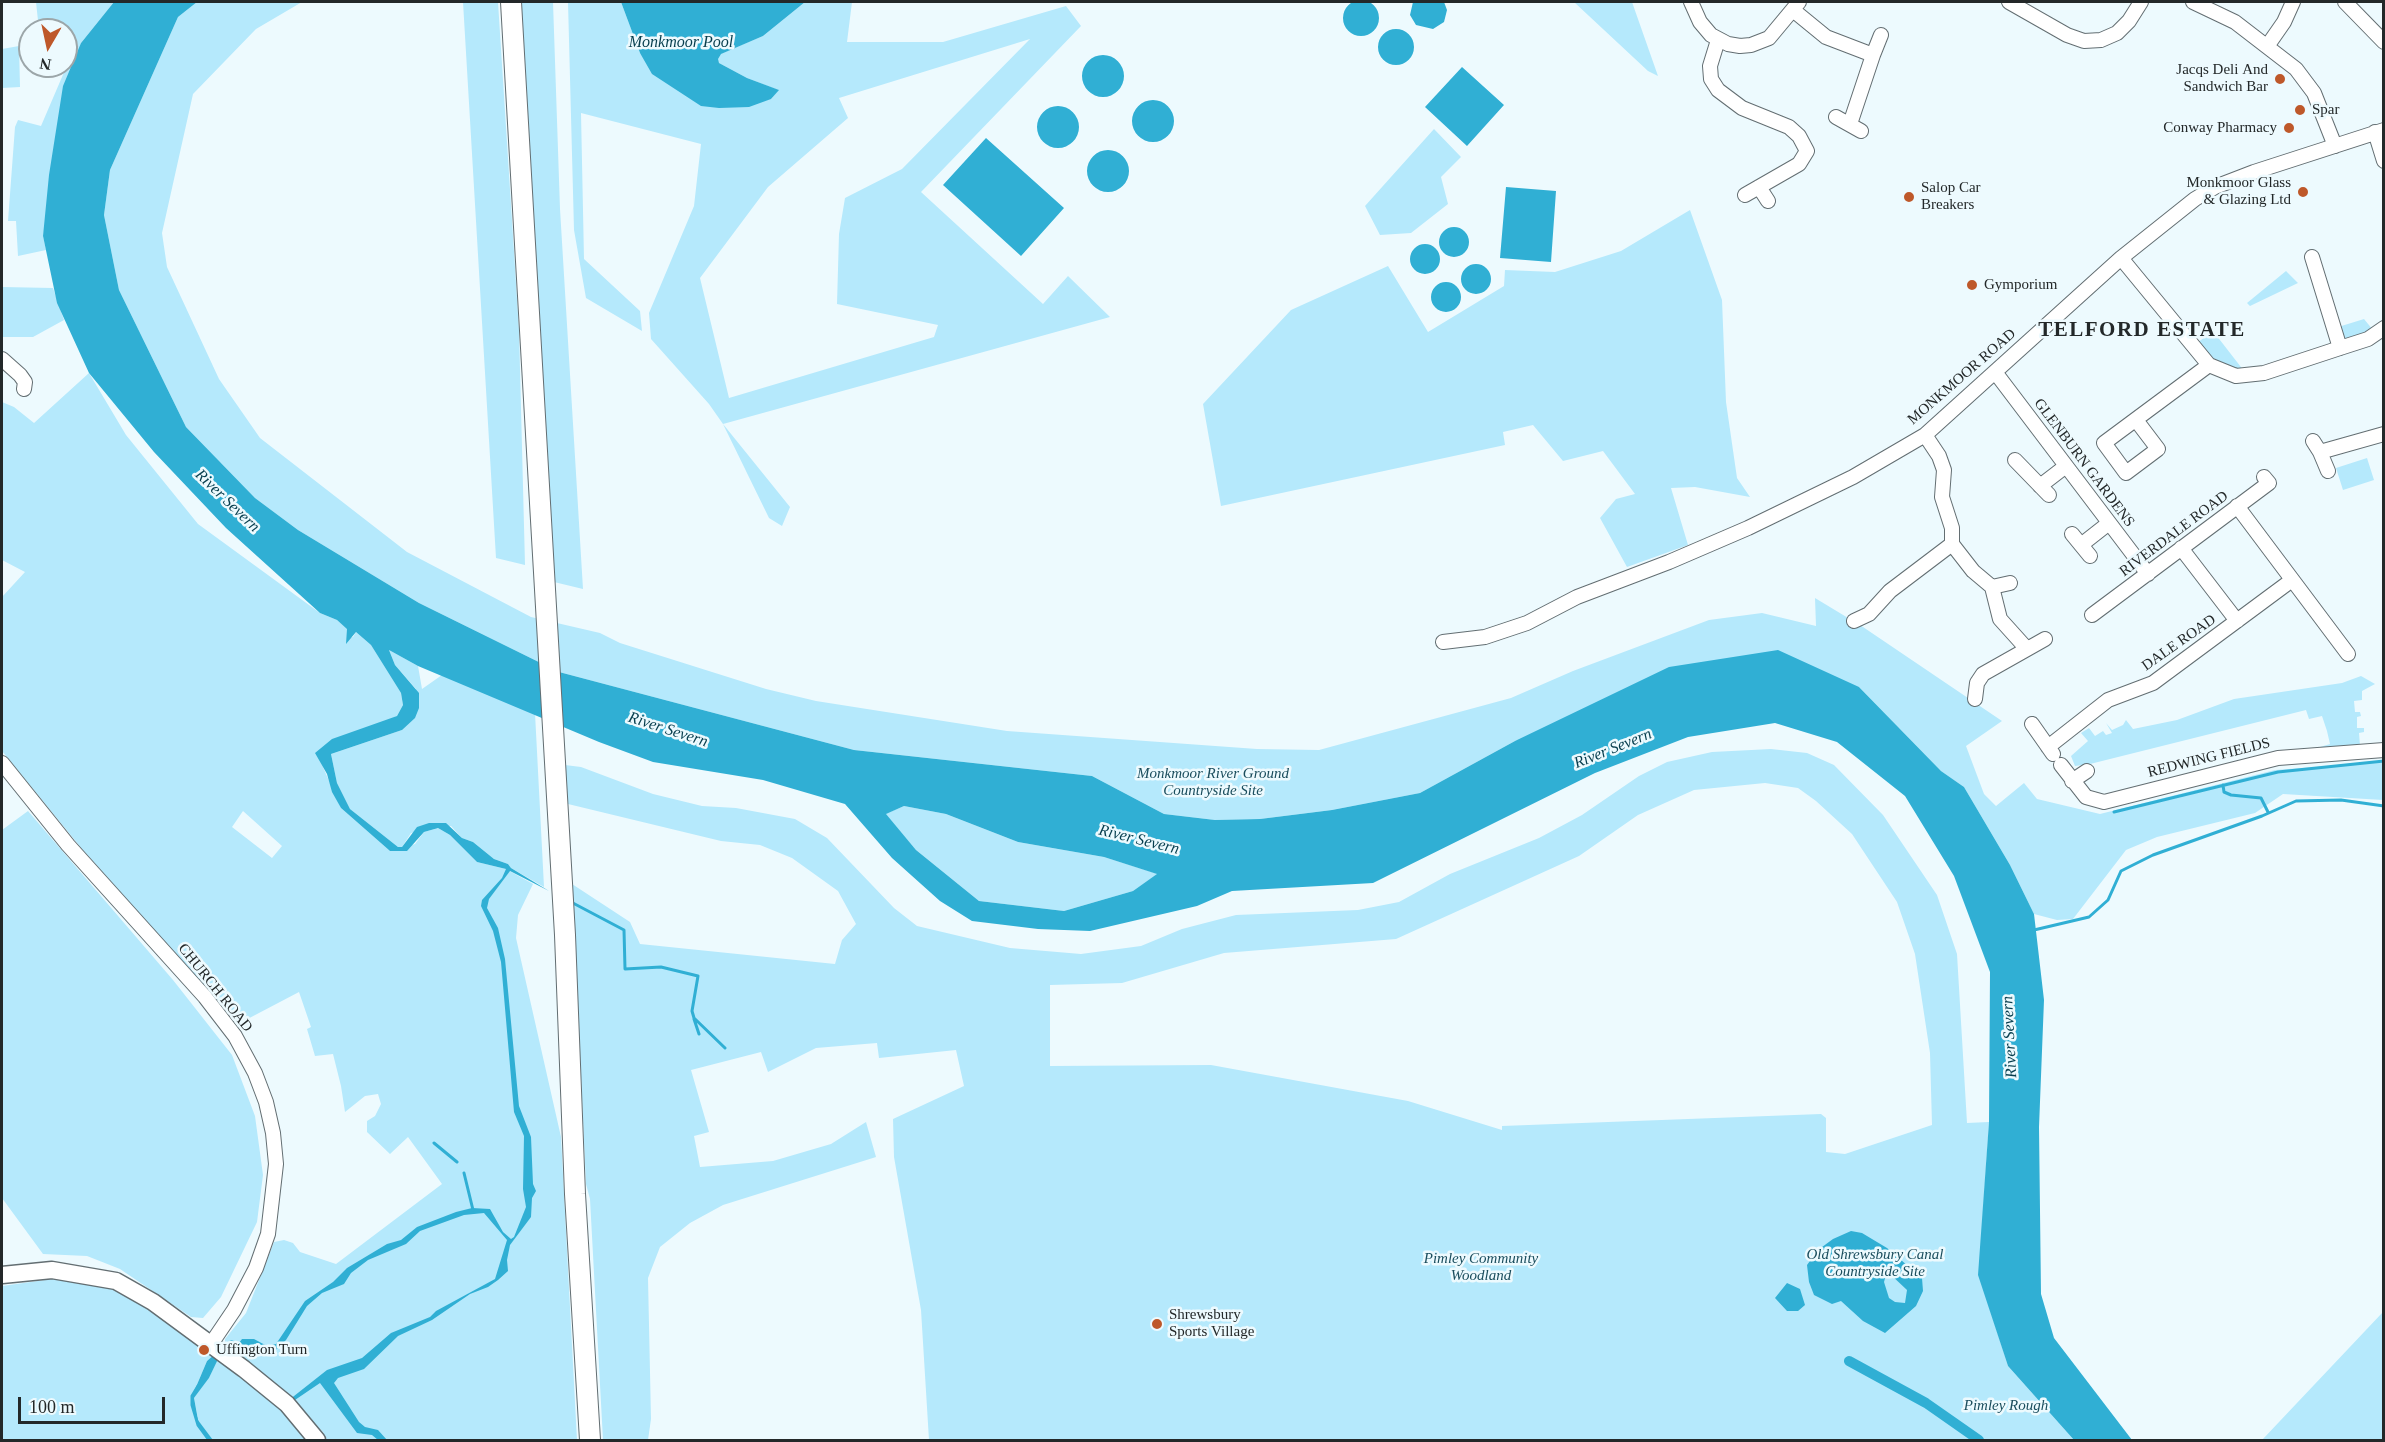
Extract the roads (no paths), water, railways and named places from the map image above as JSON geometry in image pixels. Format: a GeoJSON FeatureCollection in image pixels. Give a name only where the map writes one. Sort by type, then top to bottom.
{"type":"FeatureCollection","features":[{"type":"Feature","properties":{"kind":"highway"},"geometry":{"type":"LineString","coordinates":[[511,2],[565,935],[575,1194],[590,1440]]}},
{"type":"Feature","properties":{"kind":"main road"},"geometry":{"type":"LineString","coordinates":[[2,1275],[52,1270],[116,1281],[153,1302],[218,1349],[287,1404],[317,1440]]}},
{"type":"Feature","properties":{"kind":"street"},"geometry":{"type":"LineString","coordinates":[[1691,2],[1704,29],[1718,40],[1740,46],[1760,43],[1777,31],[1796,6],[1826,37],[1873,55]]}},
{"type":"Feature","properties":{"kind":"street"},"geometry":{"type":"LineString","coordinates":[[2008,2],[2067,35],[2084,41],[2101,40],[2117,33],[2129,21],[2141,2]]}},
{"type":"Feature","properties":{"kind":"street"},"geometry":{"type":"LineString","coordinates":[[2193,2],[2235,22],[2268,45],[2306,80],[2335,146]]}},
{"type":"Feature","properties":{"kind":"street"},"geometry":{"type":"LineString","coordinates":[[2268,45],[2284,22],[2293,2]]}},
{"type":"Feature","properties":{"kind":"street"},"geometry":{"type":"LineString","coordinates":[[2345,2],[2384,42]]}},
{"type":"Feature","properties":{"kind":"street"},"geometry":{"type":"LineString","coordinates":[[1836,117],[1855,128],[1873,55],[1881,35]]}},
{"type":"Feature","properties":{"kind":"street"},"geometry":{"type":"LineString","coordinates":[[1718,40],[1710,66],[1711,79],[1718,90],[1742,108],[1789,128],[1806,147],[1810,158],[1744,195]]}},
{"type":"Feature","properties":{"kind":"street","name":"MONKMOOR ROAD"},"geometry":{"type":"LineString","coordinates":[[1443,642],[1485,637],[1527,623],[1577,597],[1669,562],[1770,518],[1853,477],[1925,435],[2121,258],[2195,199],[2215,187],[2379,131],[2384,161]]}},
{"type":"Feature","properties":{"kind":"street"},"geometry":{"type":"LineString","coordinates":[[1759,187],[1768,201]]}},
{"type":"Feature","properties":{"kind":"street"},"geometry":{"type":"LineString","coordinates":[[2312,257],[2340,348]]}},
{"type":"Feature","properties":{"kind":"street"},"geometry":{"type":"LineString","coordinates":[[2121,258],[2209,365],[2236,376],[2250,376],[2368,339],[2384,327]]}},
{"type":"Feature","properties":{"kind":"street"},"geometry":{"type":"LineString","coordinates":[[2,359],[20,375],[25,382],[24,389]]}},
{"type":"Feature","properties":{"kind":"street"},"geometry":{"type":"LineString","coordinates":[[2136,420],[2209,365]]}},
{"type":"Feature","properties":{"kind":"street","name":"GLENBURN GARDENS"},"geometry":{"type":"LineString","coordinates":[[1995,372],[2148,574]]}},
{"type":"Feature","properties":{"kind":"street"},"geometry":{"type":"LineString","coordinates":[[2328,471],[2316,447],[2384,434]]}},
{"type":"Feature","properties":{"kind":"street"},"geometry":{"type":"LineString","coordinates":[[1925,435],[1939,456],[1944,470],[1942,497],[1952,528],[1952,544],[1973,571],[1992,587],[2000,619],[2027,649]]}},
{"type":"Feature","properties":{"kind":"street"},"geometry":{"type":"LineString","coordinates":[[2015,460],[2044,491],[2066,466]]}},
{"type":"Feature","properties":{"kind":"street","name":"RIVERDALE ROAD"},"geometry":{"type":"LineString","coordinates":[[2092,615],[2269,483],[2264,477]]}},
{"type":"Feature","properties":{"kind":"street"},"geometry":{"type":"LineString","coordinates":[[2237,506],[2348,654]]}},
{"type":"Feature","properties":{"kind":"street"},"geometry":{"type":"LineString","coordinates":[[2090,556],[2076,539],[2109,523]]}},
{"type":"Feature","properties":{"kind":"street"},"geometry":{"type":"LineString","coordinates":[[1863,622],[1890,591],[1952,544]]}},
{"type":"Feature","properties":{"kind":"street","name":"DALE ROAD"},"geometry":{"type":"LineString","coordinates":[[2181,548],[2237,621]]}},
{"type":"Feature","properties":{"kind":"street","name":"DALE ROAD"},"geometry":{"type":"LineString","coordinates":[[2054,755],[2108,700],[2153,683],[2292,580]]}},
{"type":"Feature","properties":{"kind":"street"},"geometry":{"type":"LineString","coordinates":[[1992,587],[2010,583]]}},
{"type":"Feature","properties":{"kind":"street"},"geometry":{"type":"LineString","coordinates":[[1971,693],[1983,674],[2045,639]]}},
{"type":"Feature","properties":{"kind":"street"},"geometry":{"type":"LineString","coordinates":[[2032,724],[2054,755]]}},
{"type":"Feature","properties":{"kind":"street","name":"REDWING FIELDS"},"geometry":{"type":"LineString","coordinates":[[2054,755],[2086,797],[2104,802],[2278,758],[2384,750]]}},
{"type":"Feature","properties":{"kind":"street","name":"CHURCH ROAD"},"geometry":{"type":"LineString","coordinates":[[2,763],[68,845],[205,997],[235,1036],[255,1072],[266,1102],[273,1133],[276,1164],[268,1234],[256,1268],[234,1310],[218,1349]]}},
{"type":"Feature","properties":{"kind":"street"},"geometry":{"type":"LineString","coordinates":[[2072,781],[2087,771]]}},
{"type":"Feature","properties":{"kind":"water"},"geometry":{"type":"Polygon","coordinates":[[[1361,0],[1374,5],[1379,18],[1374,31],[1361,36],[1348,31],[1343,18],[1348,5],[1361,0]]]}},
{"type":"Feature","properties":{"kind":"water","name":"River Severn"},"geometry":{"type":"Polygon","coordinates":[[[114,2],[197,2],[178,17],[110,170],[104,215],[119,290],[186,427],[255,498],[298,530],[419,603],[559,672],[854,750],[1092,776],[1164,814],[1215,820],[1260,819],[1332,810],[1420,793],[1515,741],[1669,667],[1778,650],[1859,687],[1941,771],[1964,787],[2010,865],[2034,914],[2044,1000],[2039,1127],[2041,1294],[2054,1338],[2132,1440],[2074,1440],[2008,1366],[1978,1275],[1989,1122],[1990,972],[1954,876],[1905,796],[1837,742],[1775,723],[1688,737],[1595,773],[1373,883],[1232,891],[1197,906],[1090,931],[1038,929],[972,921],[940,901],[892,858],[845,804],[763,780],[653,762],[599,742],[418,666],[389,650],[395,665],[419,693],[419,708],[415,718],[402,730],[331,754],[337,783],[350,809],[398,847],[402,847],[417,827],[429,823],[446,823],[462,838],[473,842],[494,859],[508,864],[549,891],[510,871],[489,899],[487,908],[498,928],[505,959],[519,1106],[531,1137],[533,1184],[536,1191],[532,1198],[531,1217],[510,1245],[507,1260],[508,1271],[498,1280],[470,1294],[432,1320],[398,1336],[364,1369],[338,1378],[334,1383],[359,1422],[365,1427],[378,1430],[387,1440],[378,1440],[372,1435],[357,1433],[320,1383],[292,1402],[289,1400],[327,1370],[362,1358],[391,1333],[430,1317],[436,1311],[495,1279],[507,1240],[484,1213],[464,1215],[420,1231],[406,1244],[368,1260],[351,1273],[344,1284],[322,1293],[307,1306],[286,1340],[270,1356],[240,1348],[229,1350],[219,1357],[209,1378],[194,1398],[198,1420],[213,1440],[210,1440],[199,1428],[192,1404],[193,1394],[207,1361],[231,1340],[239,1343],[242,1339],[254,1339],[267,1346],[276,1344],[305,1301],[333,1282],[347,1268],[387,1244],[401,1240],[417,1227],[456,1212],[472,1208],[490,1209],[503,1232],[511,1239],[514,1237],[526,1207],[523,1189],[524,1136],[514,1112],[501,962],[493,931],[481,906],[482,900],[502,878],[506,869],[477,862],[450,835],[438,828],[424,832],[407,851],[390,851],[341,808],[332,792],[327,774],[315,753],[332,739],[397,716],[403,705],[401,693],[371,645],[356,632],[346,644],[347,629],[337,620],[320,613],[226,528],[154,452],[89,373],[57,303],[43,236],[49,175],[63,86],[66,78],[78,78],[78,50],[81,43],[114,2]],[[904,806],[886,814],[916,850],[979,901],[1064,911],[1133,891],[1157,874],[1104,857],[1018,842],[946,814],[904,806]]]}},
{"type":"Feature","properties":{"kind":"water","name":"Monkmoor Pool"},"geometry":{"type":"Polygon","coordinates":[[[621,2],[805,2],[763,36],[721,54],[718,59],[719,63],[747,78],[779,90],[771,99],[749,107],[719,108],[701,106],[652,74],[640,53],[621,2]]]}},
{"type":"Feature","properties":{"kind":"water"},"geometry":{"type":"Polygon","coordinates":[[[1413,2],[1444,2],[1447,10],[1444,22],[1433,29],[1416,25],[1410,15],[1413,2]]]}},
{"type":"Feature","properties":{"kind":"water"},"geometry":{"type":"Polygon","coordinates":[[[1396,29],[1409,34],[1414,47],[1409,60],[1396,65],[1383,60],[1378,47],[1383,34],[1396,29]]]}},
{"type":"Feature","properties":{"kind":"water"},"geometry":{"type":"Polygon","coordinates":[[[1103,55],[1118,61],[1124,76],[1118,91],[1103,97],[1088,91],[1082,76],[1088,61],[1103,55]]]}},
{"type":"Feature","properties":{"kind":"water"},"geometry":{"type":"Polygon","coordinates":[[[1462,67],[1504,105],[1467,146],[1425,107],[1462,67]]]}},
{"type":"Feature","properties":{"kind":"water"},"geometry":{"type":"Polygon","coordinates":[[[1153,100],[1168,106],[1174,121],[1168,136],[1153,142],[1138,136],[1132,121],[1138,106],[1153,100]]]}},
{"type":"Feature","properties":{"kind":"water"},"geometry":{"type":"Polygon","coordinates":[[[1058,106],[1073,112],[1079,127],[1073,142],[1058,148],[1043,142],[1037,127],[1043,112],[1058,106]]]}},
{"type":"Feature","properties":{"kind":"water"},"geometry":{"type":"Polygon","coordinates":[[[986,138],[1064,208],[1021,256],[943,185],[986,138]]]}},
{"type":"Feature","properties":{"kind":"water"},"geometry":{"type":"Polygon","coordinates":[[[1108,150],[1123,156],[1129,171],[1123,186],[1108,192],[1093,186],[1087,171],[1093,156],[1108,150]]]}},
{"type":"Feature","properties":{"kind":"water"},"geometry":{"type":"Polygon","coordinates":[[[1506,187],[1556,191],[1551,262],[1500,258],[1506,187]]]}},
{"type":"Feature","properties":{"kind":"water"},"geometry":{"type":"Polygon","coordinates":[[[1454,227],[1464,232],[1469,242],[1464,252],[1454,257],[1444,252],[1439,242],[1444,232],[1454,227]]]}},
{"type":"Feature","properties":{"kind":"water"},"geometry":{"type":"Polygon","coordinates":[[[1425,244],[1435,249],[1440,259],[1435,269],[1425,274],[1415,269],[1410,259],[1415,249],[1425,244]]]}},
{"type":"Feature","properties":{"kind":"water"},"geometry":{"type":"Polygon","coordinates":[[[1476,264],[1486,269],[1491,279],[1486,289],[1476,294],[1466,289],[1461,279],[1466,269],[1476,264]]]}},
{"type":"Feature","properties":{"kind":"water"},"geometry":{"type":"Polygon","coordinates":[[[1446,282],[1456,287],[1461,297],[1456,307],[1446,312],[1436,307],[1431,297],[1436,287],[1446,282]]]}},
{"type":"Feature","properties":{"kind":"water"},"geometry":{"type":"Polygon","coordinates":[[[1851,1231],[1862,1233],[1887,1248],[1922,1278],[1923,1291],[1916,1306],[1885,1333],[1863,1321],[1841,1301],[1832,1304],[1814,1295],[1809,1282],[1807,1265],[1818,1250],[1833,1239],[1851,1231]],[[1890,1274],[1886,1275],[1884,1282],[1889,1298],[1895,1302],[1905,1303],[1907,1290],[1890,1274]]]}},
{"type":"Feature","properties":{"kind":"water"},"geometry":{"type":"Polygon","coordinates":[[[1787,1283],[1800,1289],[1805,1305],[1798,1311],[1787,1311],[1775,1298],[1787,1283]]]}},
{"type":"Feature","properties":{"kind":"waterway"},"geometry":{"type":"LineString","coordinates":[[2114,812],[2278,772],[2384,761]]}},
{"type":"Feature","properties":{"kind":"waterway"},"geometry":{"type":"LineString","coordinates":[[2223,785],[2224,792],[2231,795],[2261,798],[2268,812]]}},
{"type":"Feature","properties":{"kind":"waterway"},"geometry":{"type":"LineString","coordinates":[[2034,930],[2089,917],[2108,900],[2121,871],[2153,855],[2262,816],[2296,801],[2341,800],[2384,806]]}},
{"type":"Feature","properties":{"kind":"waterway"},"geometry":{"type":"LineString","coordinates":[[571,902],[624,930],[625,969],[661,967],[698,976],[692,1011],[694,1018],[725,1048]]}},
{"type":"Feature","properties":{"kind":"waterway"},"geometry":{"type":"LineString","coordinates":[[694,1019],[699,1034]]}},
{"type":"Feature","properties":{"kind":"waterway"},"geometry":{"type":"LineString","coordinates":[[434,1143],[457,1162]]}},
{"type":"Feature","properties":{"kind":"waterway"},"geometry":{"type":"LineString","coordinates":[[464,1173],[473,1210]]}},
{"type":"Feature","properties":{"kind":"waterway"},"geometry":{"type":"LineString","coordinates":[[1849,1361],[1926,1403],[1979,1440]]}},
{"type":"Feature","properties":{"kind":"waterway"},"geometry":{"type":"LineString","coordinates":[[198,1386],[192,1396],[192,1405],[198,1425],[209,1440]]}},
{"type":"Feature","properties":{"kind":"place","name":"Jacqs Deli And Sandwich Bar"},"geometry":{"type":"Point","coordinates":[2280,79]}},
{"type":"Feature","properties":{"kind":"place","name":"Spar"},"geometry":{"type":"Point","coordinates":[2300,110]}},
{"type":"Feature","properties":{"kind":"place","name":"Conway Pharmacy"},"geometry":{"type":"Point","coordinates":[2289,128]}},
{"type":"Feature","properties":{"kind":"place","name":"Monkmoor Glass & Glazing Ltd"},"geometry":{"type":"Point","coordinates":[2303,192]}},
{"type":"Feature","properties":{"kind":"place","name":"Salop Car Breakers"},"geometry":{"type":"Point","coordinates":[1909,197]}},
{"type":"Feature","properties":{"kind":"place","name":"Gymporium"},"geometry":{"type":"Point","coordinates":[1972,285]}},
{"type":"Feature","properties":{"kind":"place","name":"Shrewsbury Sports Village"},"geometry":{"type":"Point","coordinates":[1157,1324]}},
{"type":"Feature","properties":{"kind":"place","name":"Uffington Turn"},"geometry":{"type":"Point","coordinates":[204,1350]}},
{"type":"Feature","properties":{"kind":"district","name":"TELFORD ESTATE"},"geometry":{"type":"Point","coordinates":[2142,331]}},
{"type":"Feature","properties":{"kind":"park label","name":"Monkmoor River Ground Countryside Site"},"geometry":{"type":"Point","coordinates":[1213,782]}},
{"type":"Feature","properties":{"kind":"park label","name":"Old Shrewsbury Canal Countryside Site"},"geometry":{"type":"Point","coordinates":[1875,1264]}},
{"type":"Feature","properties":{"kind":"park label","name":"Pimley Community Woodland"},"geometry":{"type":"Point","coordinates":[1481,1268]}},
{"type":"Feature","properties":{"kind":"park label","name":"Pimley Rough"},"geometry":{"type":"Point","coordinates":[2006,1406]}}]}
